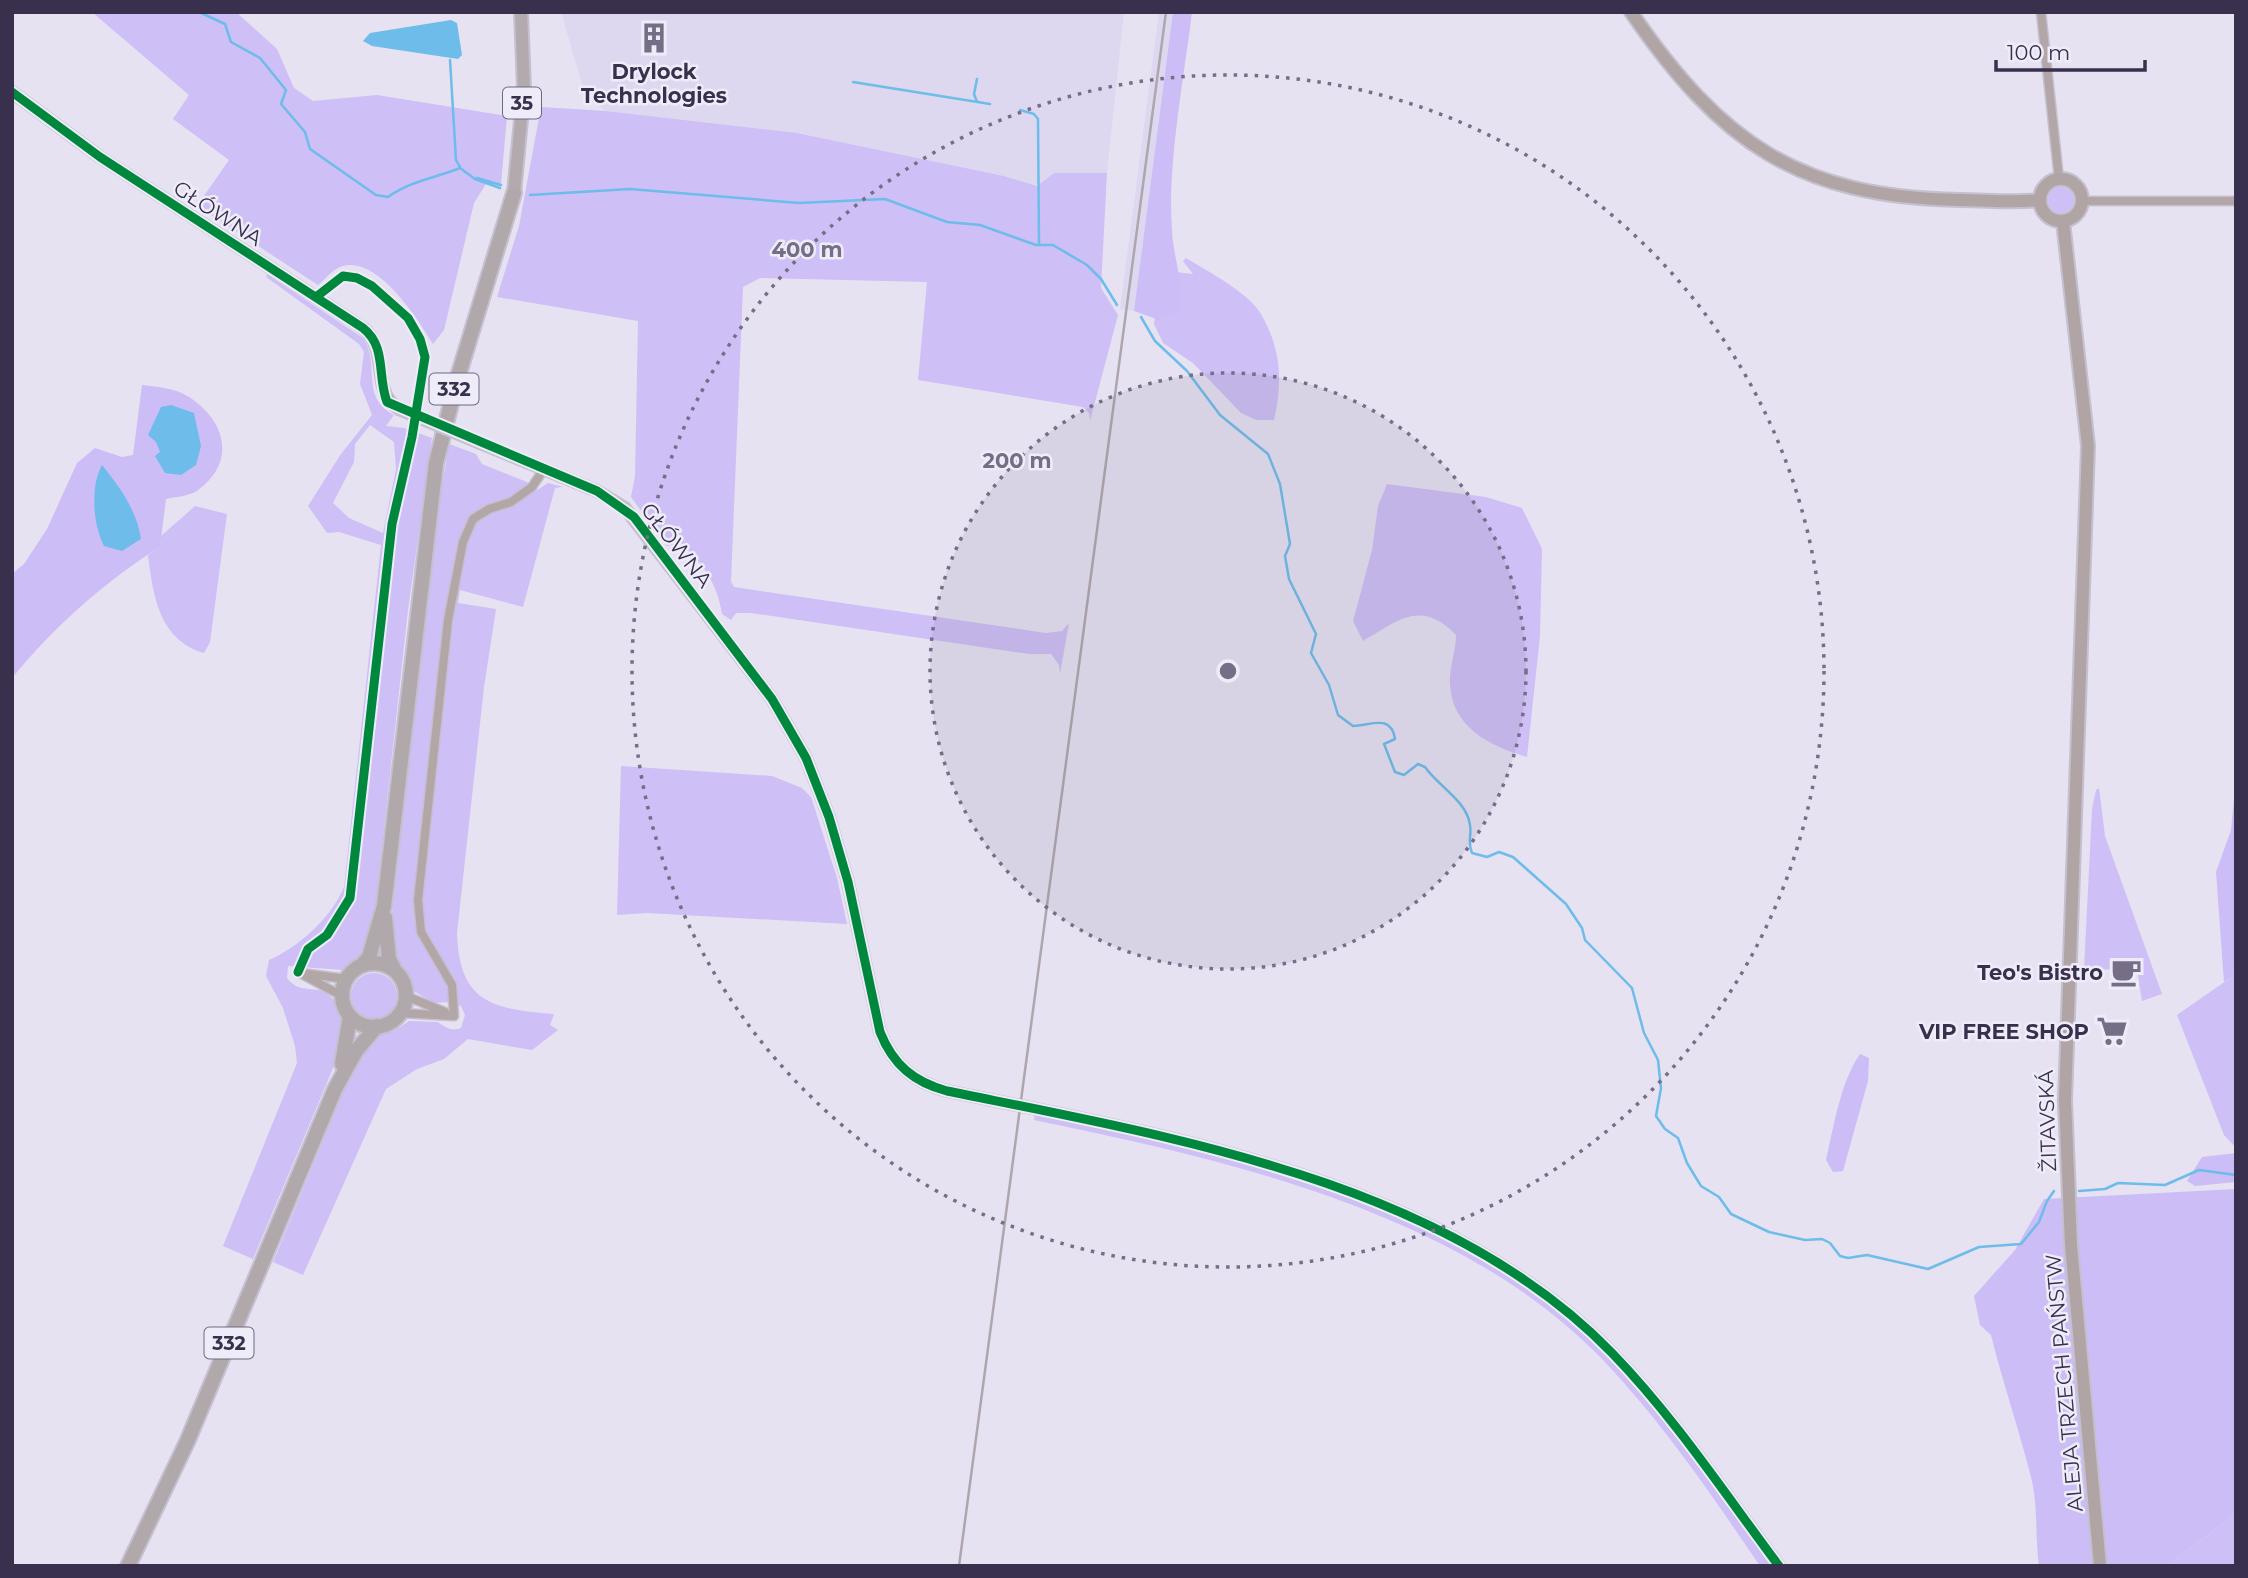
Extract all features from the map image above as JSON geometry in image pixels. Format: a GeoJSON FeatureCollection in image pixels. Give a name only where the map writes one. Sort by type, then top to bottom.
{"type":"FeatureCollection","features":[{"type":"Feature","properties":{"kind":"highway","name":"332"},"geometry":{"type":"LineString","coordinates":[[346,979],[369,957],[384,906],[436,463],[457,380],[513,193]]}},
{"type":"Feature","properties":{"kind":"highway","name":"332"},"geometry":{"type":"LineString","coordinates":[[384,906],[389,959],[401,978],[406,996]]}},
{"type":"Feature","properties":{"kind":"highway"},"geometry":{"type":"LineString","coordinates":[[362,965],[378,963],[395,971]]}},
{"type":"Feature","properties":{"kind":"highway"},"geometry":{"type":"LineString","coordinates":[[346,979],[342,996],[351,1016],[362,1024],[377,1026]]}},
{"type":"Feature","properties":{"kind":"highway"},"geometry":{"type":"LineString","coordinates":[[400,1013],[406,996]]}},
{"type":"Feature","properties":{"kind":"highway","name":"332"},"geometry":{"type":"LineString","coordinates":[[128,1566],[187,1442],[335,1089],[356,1051],[377,1026],[393,1020],[400,1013]]}},
{"type":"Feature","properties":{"kind":"highway","name":"332"},"geometry":{"type":"LineString","coordinates":[[335,1089],[347,1047],[351,1016]]}},
{"type":"Feature","properties":{"kind":"main road","name":"35"},"geometry":{"type":"LineString","coordinates":[[513,193],[524,89],[521,12]]}},
{"type":"Feature","properties":{"kind":"main road"},"geometry":{"type":"LineString","coordinates":[[1631,12],[1671,67],[1724,124],[1764,153],[1799,172],[1838,185],[1893,196],[2040,200]]}},
{"type":"Feature","properties":{"kind":"main road"},"geometry":{"type":"LineString","coordinates":[[2059,179],[2076,185],[2082,201],[2077,215],[2063,221],[2047,216],[2040,200],[2046,186],[2059,179]]}},
{"type":"Feature","properties":{"kind":"main road","name":"ŽITAVSKÁ"},"geometry":{"type":"LineString","coordinates":[[2063,221],[2088,446],[2064,1061],[2069,1197]]}},
{"type":"Feature","properties":{"kind":"main road","name":"ALEJA TRZECH PAŃSTW"},"geometry":{"type":"LineString","coordinates":[[2069,1197],[2099,1566]]}},
{"type":"Feature","properties":{"kind":"street"},"geometry":{"type":"LineString","coordinates":[[2041,12],[2059,179]]}},
{"type":"Feature","properties":{"kind":"street","name":"GŁÓWNA"},"geometry":{"type":"LineString","coordinates":[[12,92],[100,157],[363,328],[376,342],[381,388],[387,402],[610,498],[635,517],[772,699],[806,758],[829,817],[848,883],[880,1032],[895,1062],[926,1086],[1191,1144],[1296,1174],[1459,1238],[1518,1274],[1611,1352],[1656,1402],[1779,1566]]}},
{"type":"Feature","properties":{"kind":"street"},"geometry":{"type":"LineString","coordinates":[[2082,201],[2236,201]]}},
{"type":"Feature","properties":{"kind":"street"},"geometry":{"type":"LineString","coordinates":[[298,972],[309,949],[327,935],[350,898],[392,524],[412,437],[425,357],[421,339],[408,318],[372,286],[357,278],[344,276],[316,297]]}},
{"type":"Feature","properties":{"kind":"street"},"geometry":{"type":"LineString","coordinates":[[454,1016],[452,985],[421,932],[418,900],[448,620],[463,542],[473,519],[489,509],[511,502],[532,487],[544,469]]}},
{"type":"Feature","properties":{"kind":"street"},"geometry":{"type":"LineString","coordinates":[[298,972],[346,979]]}},
{"type":"Feature","properties":{"kind":"street"},"geometry":{"type":"LineString","coordinates":[[298,972],[342,996]]}},
{"type":"Feature","properties":{"kind":"street"},"geometry":{"type":"LineString","coordinates":[[406,996],[454,1016]]}},
{"type":"Feature","properties":{"kind":"street"},"geometry":{"type":"LineString","coordinates":[[400,1013],[454,1016]]}},
{"type":"Feature","properties":{"kind":"shaded area"},"geometry":{"type":"Polygon","coordinates":[[[92,12],[236,12],[277,49],[294,88],[313,101],[377,95],[507,116],[501,184],[488,181],[474,203],[444,330],[433,344],[394,291],[368,270],[354,265],[340,267],[318,285],[197,206],[229,160],[173,119],[189,95],[92,12]]]}},
{"type":"Feature","properties":{"kind":"shaded area"},"geometry":{"type":"Polygon","coordinates":[[[561,12],[1124,12],[1107,173],[1054,173],[1037,186],[1004,176],[797,133],[606,111],[585,94],[561,12]]]}},
{"type":"Feature","properties":{"kind":"shaded area"},"geometry":{"type":"Polygon","coordinates":[[[1159,12],[1173,12],[1134,311],[1120,309],[1159,12]]]}},
{"type":"Feature","properties":{"kind":"shaded area"},"geometry":{"type":"Polygon","coordinates":[[[1173,12],[1192,12],[1172,179],[1172,231],[1180,281],[1180,300],[1179,310],[1159,320],[1134,311],[1173,12]]]}},
{"type":"Feature","properties":{"kind":"shaded area"},"geometry":{"type":"Polygon","coordinates":[[[541,107],[606,111],[797,133],[1004,176],[1037,186],[1054,173],[1107,173],[1101,288],[1118,315],[1090,421],[1089,413],[1083,407],[918,380],[927,282],[760,278],[743,287],[731,581],[734,587],[1046,633],[1062,631],[1069,623],[1060,674],[1059,665],[1051,654],[1029,654],[751,613],[736,613],[731,620],[722,614],[713,584],[696,558],[681,543],[667,546],[631,497],[635,476],[638,321],[497,297],[519,226],[541,107]]]}},
{"type":"Feature","properties":{"kind":"shaded area"},"geometry":{"type":"Polygon","coordinates":[[[2061,187],[2070,191],[2074,200],[2070,209],[2061,213],[2052,209],[2048,200],[2052,191],[2061,187]]]}},
{"type":"Feature","properties":{"kind":"shaded area"},"geometry":{"type":"Polygon","coordinates":[[[1186,258],[1237,290],[1261,314],[1273,340],[1278,365],[1279,392],[1274,420],[1256,420],[1241,413],[1193,363],[1163,343],[1154,324],[1159,270],[1193,274],[1183,261],[1186,258]]]}},
{"type":"Feature","properties":{"kind":"shaded area"},"geometry":{"type":"Polygon","coordinates":[[[267,274],[363,338],[371,358],[377,399],[383,408],[394,415],[386,426],[404,428],[432,438],[408,610],[373,929],[364,955],[343,970],[288,966],[287,978],[291,982],[299,987],[322,991],[334,1001],[343,1017],[345,1033],[339,1054],[253,1259],[223,1246],[297,1063],[295,1046],[283,1008],[266,976],[269,960],[292,947],[313,930],[331,910],[344,887],[381,545],[339,532],[327,533],[308,506],[341,454],[372,415],[360,384],[364,352],[359,344],[266,277],[267,274]],[[370,425],[355,444],[354,462],[333,503],[349,518],[383,533],[396,469],[394,442],[370,425]]]}},
{"type":"Feature","properties":{"kind":"shaded area"},"geometry":{"type":"Polygon","coordinates":[[[142,385],[178,392],[202,407],[218,430],[222,442],[218,467],[210,480],[197,491],[166,499],[160,547],[81,606],[12,678],[12,574],[24,564],[47,529],[77,463],[95,448],[122,457],[133,455],[142,385]]]}},
{"type":"Feature","properties":{"kind":"shaded area"},"geometry":{"type":"Polygon","coordinates":[[[449,444],[476,454],[482,464],[527,482],[534,492],[548,483],[563,487],[555,488],[523,607],[460,590],[458,603],[496,609],[484,687],[457,933],[459,957],[473,989],[484,998],[514,1009],[554,1014],[550,1025],[558,1030],[532,1050],[468,1039],[444,1059],[417,1069],[386,1089],[303,1275],[273,1262],[357,1058],[376,1034],[394,1031],[409,1021],[438,1022],[448,1028],[457,1029],[461,1028],[465,1015],[461,1006],[449,1002],[434,1003],[412,990],[406,975],[393,962],[390,931],[438,510],[449,444]]]}},
{"type":"Feature","properties":{"kind":"shaded area"},"geometry":{"type":"Polygon","coordinates":[[[1387,484],[1486,497],[1522,508],[1542,549],[1540,636],[1527,757],[1487,741],[1465,724],[1452,699],[1450,684],[1456,635],[1443,624],[1432,618],[1410,617],[1399,620],[1363,641],[1353,621],[1372,550],[1378,506],[1387,484]]]}},
{"type":"Feature","properties":{"kind":"shaded area"},"geometry":{"type":"Polygon","coordinates":[[[195,506],[227,514],[210,642],[204,653],[189,647],[168,627],[156,600],[148,555],[160,547],[161,536],[195,506]]]}},
{"type":"Feature","properties":{"kind":"shaded area"},"geometry":{"type":"Polygon","coordinates":[[[621,766],[772,776],[802,788],[811,797],[814,806],[837,878],[847,924],[647,913],[617,915],[621,766]]]}},
{"type":"Feature","properties":{"kind":"shaded area"},"geometry":{"type":"Polygon","coordinates":[[[2236,778],[2236,974],[2224,982],[2216,872],[2231,830],[2236,778]]]}},
{"type":"Feature","properties":{"kind":"shaded area"},"geometry":{"type":"Polygon","coordinates":[[[2099,788],[2105,836],[2162,994],[2142,1001],[2137,970],[2084,969],[2092,809],[2096,790],[2099,788]]]}},
{"type":"Feature","properties":{"kind":"shaded area"},"geometry":{"type":"Polygon","coordinates":[[[374,973],[390,980],[397,996],[390,1012],[374,1019],[358,1012],[351,996],[358,980],[374,973]]]}},
{"type":"Feature","properties":{"kind":"shaded area"},"geometry":{"type":"Polygon","coordinates":[[[2236,974],[2236,1148],[2224,1135],[2177,1015],[2236,974]]]}},
{"type":"Feature","properties":{"kind":"shaded area"},"geometry":{"type":"Polygon","coordinates":[[[1860,1054],[1869,1058],[1868,1081],[1843,1171],[1833,1172],[1826,1160],[1835,1119],[1847,1078],[1860,1054]]]}},
{"type":"Feature","properties":{"kind":"shaded area"},"geometry":{"type":"Polygon","coordinates":[[[1035,1114],[1187,1148],[1264,1169],[1340,1194],[1413,1224],[1482,1260],[1547,1303],[1629,1379],[1694,1457],[1774,1566],[1760,1566],[1666,1434],[1603,1360],[1546,1309],[1481,1266],[1412,1230],[1338,1200],[1262,1174],[1034,1120],[1035,1114]]]}},
{"type":"Feature","properties":{"kind":"shaded area"},"geometry":{"type":"Polygon","coordinates":[[[2236,1153],[2236,1182],[2195,1186],[2187,1181],[2202,1157],[2236,1153]]]}},
{"type":"Feature","properties":{"kind":"shaded area"},"geometry":{"type":"Polygon","coordinates":[[[2236,1189],[2236,1514],[2166,1566],[2039,1566],[2032,1481],[1991,1335],[1980,1325],[1974,1296],[2015,1250],[2044,1199],[2236,1189]]]}},
{"type":"Feature","properties":{"kind":"shaded area"},"geometry":{"type":"Polygon","coordinates":[[[2236,1514],[2236,1566],[2166,1566],[2236,1514]]]}},
{"type":"Feature","properties":{"kind":"water"},"geometry":{"type":"Polygon","coordinates":[[[451,20],[457,23],[462,55],[458,59],[372,46],[363,41],[370,33],[451,20]]]}},
{"type":"Feature","properties":{"kind":"water"},"geometry":{"type":"Polygon","coordinates":[[[171,405],[194,413],[201,446],[196,465],[181,475],[165,473],[155,456],[160,452],[156,442],[148,435],[161,407],[171,405]]]}},
{"type":"Feature","properties":{"kind":"water"},"geometry":{"type":"Polygon","coordinates":[[[102,465],[127,500],[139,529],[141,539],[122,551],[104,546],[97,527],[94,494],[102,465]]]}},
{"type":"Feature","properties":{"kind":"waterway"},"geometry":{"type":"LineString","coordinates":[[199,12],[225,24],[231,42],[260,58],[286,90],[281,104],[305,132],[310,149],[376,195],[388,197],[414,183],[460,168],[475,179],[500,188]]}},
{"type":"Feature","properties":{"kind":"waterway"},"geometry":{"type":"LineString","coordinates":[[450,60],[456,160],[460,167]]}},
{"type":"Feature","properties":{"kind":"waterway"},"geometry":{"type":"LineString","coordinates":[[977,79],[974,94],[977,102]]}},
{"type":"Feature","properties":{"kind":"waterway"},"geometry":{"type":"LineString","coordinates":[[853,82],[990,104]]}},
{"type":"Feature","properties":{"kind":"waterway"},"geometry":{"type":"LineString","coordinates":[[1020,110],[1034,114],[1038,119],[1039,245]]}},
{"type":"Feature","properties":{"kind":"waterway"},"geometry":{"type":"LineString","coordinates":[[477,178],[501,185]]}},
{"type":"Feature","properties":{"kind":"waterway"},"geometry":{"type":"LineString","coordinates":[[530,195],[630,189],[799,203],[885,199],[947,222],[980,225],[1036,245],[1053,245],[1087,265],[1101,279],[1117,305]]}},
{"type":"Feature","properties":{"kind":"waterway"},"geometry":{"type":"LineString","coordinates":[[1141,317],[1155,341],[1187,371],[1220,415],[1268,454],[1280,484],[1290,544],[1285,556],[1289,579],[1316,634],[1311,653],[1329,685],[1338,715],[1353,726],[1379,723],[1389,726],[1395,739],[1384,744],[1395,772],[1404,775],[1418,764],[1425,767],[1464,808],[1470,825],[1472,853],[1487,857],[1499,852],[1513,857],[1566,904],[1582,928],[1585,940],[1632,988],[1644,1033],[1658,1060],[1661,1088],[1656,1116],[1665,1129],[1678,1138],[1687,1163],[1701,1186],[1719,1197],[1731,1214],[1769,1232],[1805,1240],[1822,1239],[1830,1243],[1840,1256],[1848,1258],[1867,1255],[1928,1269],[1979,1247],[2021,1244],[2039,1222],[2054,1191]]}},
{"type":"Feature","properties":{"kind":"waterway"},"geometry":{"type":"LineString","coordinates":[[2079,1191],[2105,1189],[2118,1183],[2165,1185],[2199,1170],[2236,1175]]}},
{"type":"Feature","properties":{"kind":"railway"},"geometry":{"type":"LineString","coordinates":[[959,1566],[1166,12]]}},
{"type":"Feature","properties":{"kind":"cycle path"},"geometry":{"type":"LineString","coordinates":[[12,92],[100,157],[363,328],[371,336],[379,353],[387,402],[597,491],[634,517],[772,699],[806,758],[829,817],[848,882],[880,1032],[891,1054],[906,1070],[924,1083],[947,1091],[1123,1127],[1302,1175],[1388,1207],[1470,1246],[1545,1295],[1612,1353],[1678,1430],[1779,1566]]}},
{"type":"Feature","properties":{"kind":"cycle path"},"geometry":{"type":"LineString","coordinates":[[298,972],[308,949],[327,935],[350,898],[392,524],[412,437],[425,357],[420,339],[408,318],[372,286],[357,278],[343,276],[316,297]]}},
{"type":"Feature","properties":{"kind":"place","name":"Drylock Technologies"},"geometry":{"type":"Point","coordinates":[654,38]}},
{"type":"Feature","properties":{"kind":"place","name":"Teo's Bistro"},"geometry":{"type":"Point","coordinates":[2126,972]}},
{"type":"Feature","properties":{"kind":"place","name":"VIP FREE SHOP"},"geometry":{"type":"Point","coordinates":[2112,1031]}}]}
